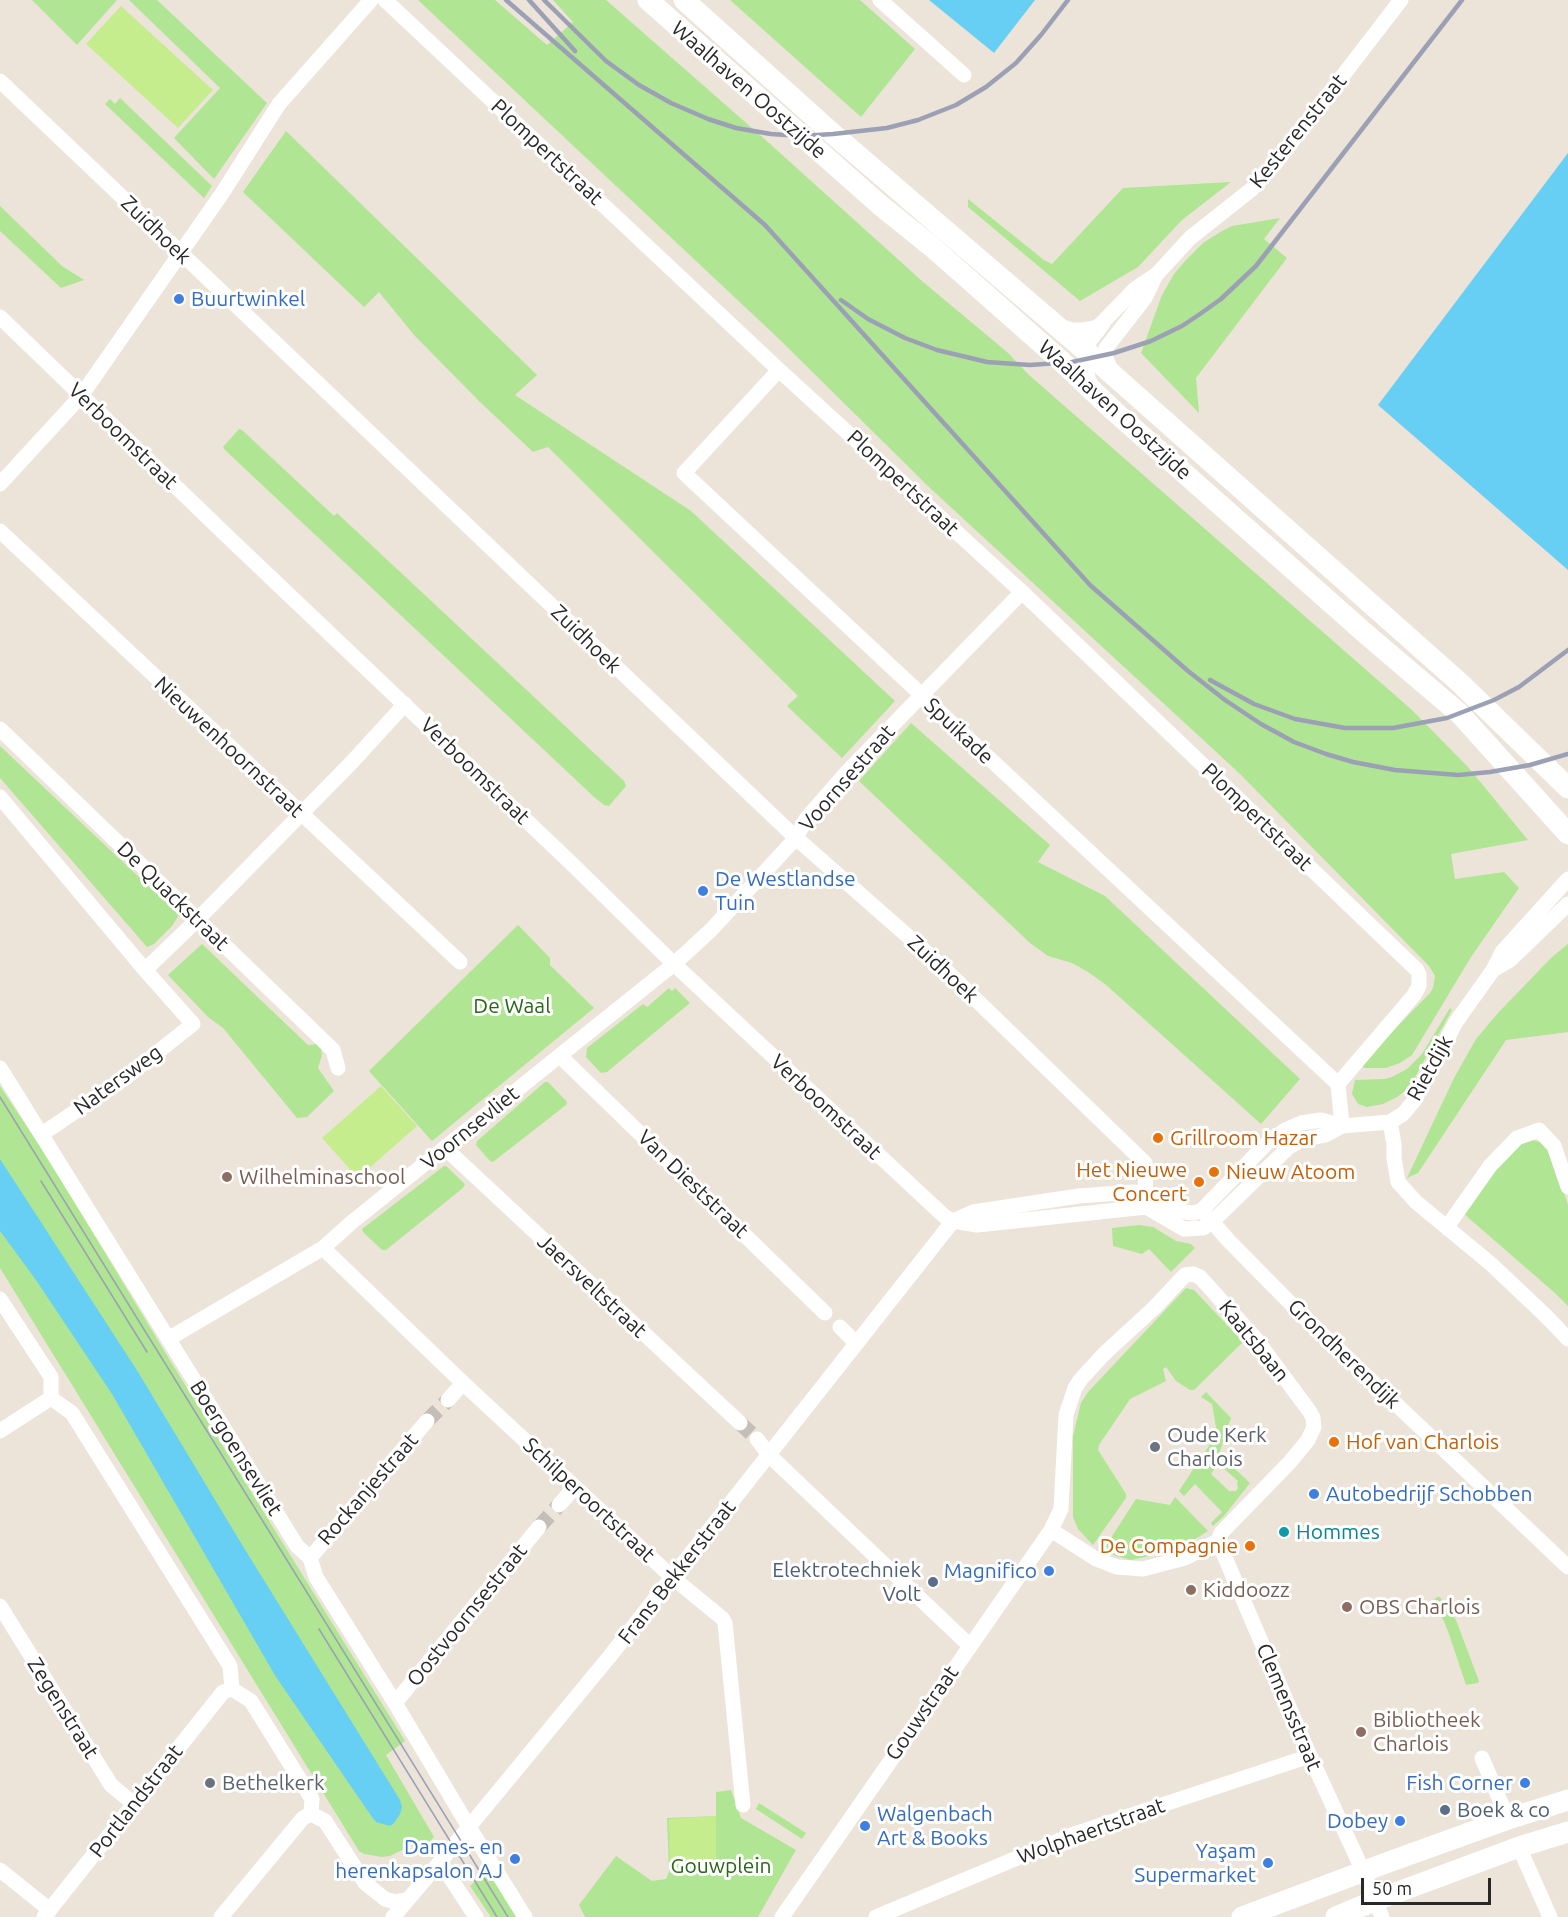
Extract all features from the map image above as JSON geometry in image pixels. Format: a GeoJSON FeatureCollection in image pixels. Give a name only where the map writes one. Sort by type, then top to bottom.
{"type":"FeatureCollection","features":[{"type":"Feature","properties":{"kind":"main road","name":"Waalhaven Oostzijde"},"geometry":{"type":"LineString","coordinates":[[648,0],[1042,344],[1099,398],[1366,634],[1460,714],[1568,834]]}},
{"type":"Feature","properties":{"kind":"main road","name":"Waalhaven Oostzijde"},"geometry":{"type":"LineString","coordinates":[[684,0],[1460,683],[1568,788]]}},
{"type":"Feature","properties":{"kind":"main road"},"geometry":{"type":"LineString","coordinates":[[1242,1917],[1363,1871],[1568,1800]]}},
{"type":"Feature","properties":{"kind":"main road"},"geometry":{"type":"LineString","coordinates":[[1336,1917],[1378,1909],[1519,1847],[1568,1832]]}},
{"type":"Feature","properties":{"kind":"street"},"geometry":{"type":"LineString","coordinates":[[0,484],[81,396],[224,192],[279,104],[371,0]]}},
{"type":"Feature","properties":{"kind":"street","name":"Plompertstraat"},"geometry":{"type":"LineString","coordinates":[[385,0],[779,370],[1022,592],[1418,970],[1419,986],[1414,995],[1338,1084]]}},
{"type":"Feature","properties":{"kind":"street"},"geometry":{"type":"LineString","coordinates":[[880,0],[964,75]]}},
{"type":"Feature","properties":{"kind":"street","name":"Kesterenstraat"},"geometry":{"type":"LineString","coordinates":[[1157,274],[1145,298],[1110,342],[1098,354],[1087,355],[1092,337],[1135,290],[1157,274],[1190,238],[1262,179],[1401,0]]}},
{"type":"Feature","properties":{"kind":"street","name":"Zuidhoek"},"geometry":{"type":"LineString","coordinates":[[0,81],[796,838],[934,960],[1145,1163],[1146,1200]]}},
{"type":"Feature","properties":{"kind":"street","name":"Verboomstraat"},"geometry":{"type":"LineString","coordinates":[[0,317],[572,863],[674,964],[936,1211],[953,1221]]}},
{"type":"Feature","properties":{"kind":"street","name":"Kesterenstraat"},"geometry":{"type":"LineString","coordinates":[[1051,321],[1068,329],[1082,330],[1095,328],[1105,321]]}},
{"type":"Feature","properties":{"kind":"street"},"geometry":{"type":"LineString","coordinates":[[1110,342],[1105,352],[1107,364],[1125,386]]}},
{"type":"Feature","properties":{"kind":"street"},"geometry":{"type":"LineString","coordinates":[[1042,344],[1064,356],[1087,355],[1090,384],[1099,398]]}},
{"type":"Feature","properties":{"kind":"street","name":"Spuikade"},"geometry":{"type":"LineString","coordinates":[[779,370],[684,473],[1338,1084]]}},
{"type":"Feature","properties":{"kind":"street","name":"Nieuwenhoornstraat"},"geometry":{"type":"LineString","coordinates":[[0,531],[460,962]]}},
{"type":"Feature","properties":{"kind":"street","name":"Voornsestraat"},"geometry":{"type":"LineString","coordinates":[[674,964],[711,930],[796,838],[806,819],[846,773],[1022,592]]}},
{"type":"Feature","properties":{"kind":"street"},"geometry":{"type":"LineString","coordinates":[[0,796],[145,970],[353,761],[405,704]]}},
{"type":"Feature","properties":{"kind":"street","name":"De Quackstraat"},"geometry":{"type":"LineString","coordinates":[[0,729],[333,1050],[338,1068]]}},
{"type":"Feature","properties":{"kind":"street","name":"Rietdijk"},"geometry":{"type":"LineString","coordinates":[[1207,1216],[1266,1144],[1286,1130],[1300,1123],[1321,1120],[1342,1126],[1390,1122],[1402,1113],[1414,1101],[1456,1022],[1493,970],[1502,952],[1568,879]]}},
{"type":"Feature","properties":{"kind":"street","name":"Rietdijk"},"geometry":{"type":"LineString","coordinates":[[1493,970],[1510,960],[1568,904]]}},
{"type":"Feature","properties":{"kind":"street","name":"Voornsevliet"},"geometry":{"type":"LineString","coordinates":[[168,1339],[323,1248],[352,1222],[674,964]]}},
{"type":"Feature","properties":{"kind":"street","name":"Natersweg"},"geometry":{"type":"LineString","coordinates":[[42,1134],[126,1078],[193,1024],[145,970]]}},
{"type":"Feature","properties":{"kind":"street","name":"Van Dieststraat"},"geometry":{"type":"LineString","coordinates":[[560,1056],[825,1313]]}},
{"type":"Feature","properties":{"kind":"street","name":"Boergoensevliet"},"geometry":{"type":"LineString","coordinates":[[0,1068],[297,1546],[310,1558],[316,1577],[396,1703],[525,1917]]}},
{"type":"Feature","properties":{"kind":"street"},"geometry":{"type":"LineString","coordinates":[[1338,1084],[1342,1126]]}},
{"type":"Feature","properties":{"kind":"street"},"geometry":{"type":"LineString","coordinates":[[1390,1122],[1398,1182],[1416,1202],[1491,1264],[1568,1339]]}},
{"type":"Feature","properties":{"kind":"street"},"geometry":{"type":"LineString","coordinates":[[1447,1227],[1491,1166],[1516,1138],[1539,1130],[1554,1146],[1568,1187]]}},
{"type":"Feature","properties":{"kind":"street","name":"Jaersveltstraat"},"geometry":{"type":"LineString","coordinates":[[445,1148],[740,1423]]}},
{"type":"Feature","properties":{"kind":"street"},"geometry":{"type":"LineString","coordinates":[[953,1221],[977,1225],[1146,1200],[1184,1228],[1203,1228],[1207,1216]]}},
{"type":"Feature","properties":{"kind":"street","name":"Grondherendijk"},"geometry":{"type":"LineString","coordinates":[[1207,1216],[1262,1274],[1568,1567]]}},
{"type":"Feature","properties":{"kind":"street","name":"Frans Bekkerstraat"},"geometry":{"type":"LineString","coordinates":[[393,1917],[673,1578],[953,1221]]}},
{"type":"Feature","properties":{"kind":"street","name":"Schilperoortstraat"},"geometry":{"type":"LineString","coordinates":[[323,1248],[463,1383],[673,1578],[726,1623],[743,1805]]}},
{"type":"Feature","properties":{"kind":"street","name":"Kaatsbaan"},"geometry":{"type":"LineString","coordinates":[[1193,1274],[1200,1277],[1256,1339],[1310,1412],[1314,1427],[1308,1440],[1290,1462],[1219,1537]]}},
{"type":"Feature","properties":{"kind":"street","name":"Gouwstraat"},"geometry":{"type":"LineString","coordinates":[[782,1917],[1051,1530],[1060,1509],[1065,1424],[1075,1388],[1104,1353],[1155,1307],[1185,1275],[1193,1274]]}},
{"type":"Feature","properties":{"kind":"street"},"geometry":{"type":"LineString","coordinates":[[0,1299],[51,1377],[51,1398]]}},
{"type":"Feature","properties":{"kind":"street"},"geometry":{"type":"LineString","coordinates":[[840,1327],[856,1343]]}},
{"type":"Feature","properties":{"kind":"street"},"geometry":{"type":"LineString","coordinates":[[448,1400],[463,1383]]}},
{"type":"Feature","properties":{"kind":"street"},"geometry":{"type":"LineString","coordinates":[[0,1431],[51,1398]]}},
{"type":"Feature","properties":{"kind":"street"},"geometry":{"type":"LineString","coordinates":[[51,1398],[72,1413],[137,1516],[230,1666],[232,1689],[251,1701],[312,1799],[311,1814]]}},
{"type":"Feature","properties":{"kind":"street","name":"Rockanjestraat"},"geometry":{"type":"LineString","coordinates":[[310,1558],[427,1421]]}},
{"type":"Feature","properties":{"kind":"street"},"geometry":{"type":"LineString","coordinates":[[757,1439],[769,1455],[969,1645]]}},
{"type":"Feature","properties":{"kind":"street"},"geometry":{"type":"LineString","coordinates":[[559,1505],[575,1487]]}},
{"type":"Feature","properties":{"kind":"street","name":"Oostvoornsestraat"},"geometry":{"type":"LineString","coordinates":[[396,1703],[539,1527]]}},
{"type":"Feature","properties":{"kind":"street"},"geometry":{"type":"LineString","coordinates":[[1051,1530],[1104,1563],[1128,1569],[1164,1565],[1202,1551],[1219,1537]]}},
{"type":"Feature","properties":{"kind":"street","name":"Clemensstraat"},"geometry":{"type":"LineString","coordinates":[[1219,1537],[1310,1756],[1378,1909]]}},
{"type":"Feature","properties":{"kind":"street","name":"Zegenstraat"},"geometry":{"type":"LineString","coordinates":[[0,1606],[111,1785],[134,1804]]}},
{"type":"Feature","properties":{"kind":"street","name":"Portlandstraat"},"geometry":{"type":"LineString","coordinates":[[47,1913],[223,1692],[232,1689]]}},
{"type":"Feature","properties":{"kind":"street","name":"Wolphaertstraat"},"geometry":{"type":"LineString","coordinates":[[876,1917],[1077,1833],[1310,1756]]}},
{"type":"Feature","properties":{"kind":"street"},"geometry":{"type":"LineString","coordinates":[[1482,1758],[1508,1819]]}},
{"type":"Feature","properties":{"kind":"street"},"geometry":{"type":"LineString","coordinates":[[311,1814],[325,1821],[364,1883],[385,1899],[395,1902],[406,1900]]}},
{"type":"Feature","properties":{"kind":"street"},"geometry":{"type":"LineString","coordinates":[[221,1917],[303,1818],[311,1814]]}},
{"type":"Feature","properties":{"kind":"street"},"geometry":{"type":"LineString","coordinates":[[1519,1847],[1550,1917]]}},
{"type":"Feature","properties":{"kind":"street"},"geometry":{"type":"LineString","coordinates":[[440,1862],[476,1917]]}},
{"type":"Feature","properties":{"kind":"street"},"geometry":{"type":"LineString","coordinates":[[0,1870],[47,1913]]}},
{"type":"Feature","properties":{"kind":"green space"},"geometry":{"type":"Polygon","coordinates":[[[32,0],[117,0],[77,45],[32,0]]]}},
{"type":"Feature","properties":{"kind":"green space"},"geometry":{"type":"Polygon","coordinates":[[[129,0],[157,0],[267,103],[214,179],[174,138],[220,88],[129,0]]]}},
{"type":"Feature","properties":{"kind":"green space"},"geometry":{"type":"Polygon","coordinates":[[[418,0],[495,0],[547,45],[573,22],[553,0],[606,0],[922,281],[1007,352],[1029,375],[1412,710],[1468,767],[1528,840],[1451,854],[1455,879],[1504,872],[1519,888],[1471,957],[1412,1055],[1386,1068],[1364,1068],[1361,1064],[1430,993],[1435,976],[1429,966],[1239,773],[930,488],[778,338],[418,0]]]}},
{"type":"Feature","properties":{"kind":"green space"},"geometry":{"type":"Polygon","coordinates":[[[730,0],[860,0],[915,49],[861,117],[730,0]]]}},
{"type":"Feature","properties":{"kind":"green space"},"geometry":{"type":"Polygon","coordinates":[[[121,6],[213,90],[178,128],[86,44],[121,6]]]}},
{"type":"Feature","properties":{"kind":"green space"},"geometry":{"type":"Polygon","coordinates":[[[120,98],[212,186],[204,198],[105,104],[110,99],[115,104],[120,98]]]}},
{"type":"Feature","properties":{"kind":"green space"},"geometry":{"type":"Polygon","coordinates":[[[286,131],[537,375],[515,395],[691,511],[895,701],[842,758],[787,706],[798,696],[548,447],[533,452],[414,335],[379,292],[364,307],[243,192],[286,131]]]}},
{"type":"Feature","properties":{"kind":"green space"},"geometry":{"type":"Polygon","coordinates":[[[1231,182],[1182,220],[1138,267],[1080,301],[968,207],[968,199],[1052,264],[1123,188],[1231,182]]]}},
{"type":"Feature","properties":{"kind":"green space"},"geometry":{"type":"Polygon","coordinates":[[[0,206],[62,266],[84,280],[61,288],[0,231],[0,206]]]}},
{"type":"Feature","properties":{"kind":"green space"},"geometry":{"type":"Polygon","coordinates":[[[1280,218],[1264,239],[1287,258],[1196,378],[1199,413],[1141,353],[1162,295],[1174,274],[1203,243],[1232,226],[1280,218]]]}},
{"type":"Feature","properties":{"kind":"green space"},"geometry":{"type":"Polygon","coordinates":[[[239,429],[334,516],[337,513],[624,781],[626,786],[609,806],[604,805],[593,796],[225,450],[223,447],[239,429]]]}},
{"type":"Feature","properties":{"kind":"green space"},"geometry":{"type":"Polygon","coordinates":[[[911,723],[1050,845],[1038,862],[1105,896],[1300,1079],[1261,1124],[1105,984],[1072,963],[1048,956],[1030,943],[859,781],[911,723]]]}},
{"type":"Feature","properties":{"kind":"green space"},"geometry":{"type":"Polygon","coordinates":[[[0,746],[179,915],[172,926],[154,944],[147,947],[0,778],[0,746]]]}},
{"type":"Feature","properties":{"kind":"green space","name":"De Waal"},"geometry":{"type":"Polygon","coordinates":[[[518,925],[550,958],[550,965],[594,1008],[432,1141],[369,1071],[518,925]]]}},
{"type":"Feature","properties":{"kind":"green space"},"geometry":{"type":"Polygon","coordinates":[[[202,944],[308,1045],[317,1044],[321,1048],[322,1055],[318,1068],[334,1091],[307,1117],[297,1118],[223,1028],[208,1017],[168,975],[202,944]]]}},
{"type":"Feature","properties":{"kind":"green space"},"geometry":{"type":"Polygon","coordinates":[[[1568,944],[1568,1032],[1506,1040],[1418,1173],[1407,1178],[1454,1078],[1476,1039],[1552,957],[1568,944]]]}},
{"type":"Feature","properties":{"kind":"green space"},"geometry":{"type":"Polygon","coordinates":[[[669,988],[672,991],[675,988],[690,1003],[607,1072],[601,1073],[586,1057],[587,1048],[643,1004],[647,1007],[669,988]]]}},
{"type":"Feature","properties":{"kind":"green space"},"geometry":{"type":"Polygon","coordinates":[[[1450,1008],[1452,1010],[1409,1088],[1383,1104],[1367,1107],[1358,1104],[1352,1094],[1355,1080],[1384,1079],[1407,1069],[1422,1054],[1450,1008]]]}},
{"type":"Feature","properties":{"kind":"green space"},"geometry":{"type":"Polygon","coordinates":[[[545,1082],[548,1082],[567,1102],[566,1105],[493,1162],[490,1161],[476,1145],[477,1141],[545,1082]]]}},
{"type":"Feature","properties":{"kind":"green space"},"geometry":{"type":"Polygon","coordinates":[[[0,1086],[47,1157],[405,1741],[386,1755],[434,1837],[419,1854],[412,1845],[390,1856],[382,1857],[359,1851],[0,1268],[0,1086]]]}},
{"type":"Feature","properties":{"kind":"green space"},"geometry":{"type":"Polygon","coordinates":[[[381,1086],[417,1126],[358,1178],[322,1138],[381,1086]]]}},
{"type":"Feature","properties":{"kind":"green space"},"geometry":{"type":"Polygon","coordinates":[[[1532,1140],[1548,1148],[1568,1205],[1568,1306],[1464,1214],[1513,1147],[1532,1140]]]}},
{"type":"Feature","properties":{"kind":"green space"},"geometry":{"type":"Polygon","coordinates":[[[444,1166],[465,1184],[463,1188],[386,1250],[382,1250],[363,1232],[362,1229],[444,1166]]]}},
{"type":"Feature","properties":{"kind":"green space"},"geometry":{"type":"Polygon","coordinates":[[[1139,1225],[1153,1227],[1176,1241],[1191,1244],[1195,1248],[1171,1272],[1149,1249],[1142,1254],[1113,1246],[1112,1228],[1139,1225]]]}},
{"type":"Feature","properties":{"kind":"green space"},"geometry":{"type":"Polygon","coordinates":[[[1186,1288],[1194,1290],[1243,1342],[1194,1390],[1176,1381],[1166,1367],[1163,1369],[1166,1381],[1130,1399],[1099,1445],[1098,1450],[1126,1494],[1126,1498],[1093,1545],[1078,1529],[1073,1517],[1073,1436],[1081,1403],[1088,1392],[1186,1288]]]}},
{"type":"Feature","properties":{"kind":"green space"},"geometry":{"type":"Polygon","coordinates":[[[1206,1392],[1231,1418],[1219,1454],[1250,1483],[1224,1516],[1213,1526],[1211,1523],[1222,1512],[1195,1484],[1184,1496],[1179,1491],[1203,1454],[1217,1466],[1211,1474],[1229,1491],[1236,1491],[1238,1488],[1238,1481],[1205,1452],[1217,1433],[1212,1404],[1201,1397],[1206,1392]]]}},
{"type":"Feature","properties":{"kind":"green space"},"geometry":{"type":"Polygon","coordinates":[[[1175,1497],[1208,1531],[1184,1546],[1131,1560],[1104,1550],[1136,1499],[1170,1505],[1175,1497]]]}},
{"type":"Feature","properties":{"kind":"green space"},"geometry":{"type":"Polygon","coordinates":[[[1440,1597],[1456,1620],[1478,1683],[1466,1685],[1449,1634],[1438,1607],[1433,1601],[1440,1597]]]}},
{"type":"Feature","properties":{"kind":"green space","name":"Gouwplein"},"geometry":{"type":"Polygon","coordinates":[[[731,1790],[741,1818],[796,1850],[758,1917],[585,1917],[579,1905],[616,1856],[652,1881],[666,1879],[669,1872],[667,1818],[716,1816],[716,1792],[731,1790]]]}},
{"type":"Feature","properties":{"kind":"green space"},"geometry":{"type":"Polygon","coordinates":[[[759,1803],[806,1833],[802,1839],[756,1809],[759,1803]]]}},
{"type":"Feature","properties":{"kind":"green space"},"geometry":{"type":"Polygon","coordinates":[[[716,1816],[716,1864],[670,1869],[669,1819],[716,1816]]]}},
{"type":"Feature","properties":{"kind":"green space"},"geometry":{"type":"Polygon","coordinates":[[[488,1870],[517,1917],[491,1917],[470,1886],[488,1870]]]}},
{"type":"Feature","properties":{"kind":"water"},"geometry":{"type":"Polygon","coordinates":[[[929,0],[1035,0],[994,53],[929,0]]]}},
{"type":"Feature","properties":{"kind":"water"},"geometry":{"type":"Polygon","coordinates":[[[1568,153],[1568,570],[1378,405],[1568,153]]]}},
{"type":"Feature","properties":{"kind":"water"},"geometry":{"type":"Polygon","coordinates":[[[0,1159],[138,1372],[400,1800],[402,1807],[400,1814],[390,1826],[376,1822],[372,1817],[276,1677],[112,1394],[36,1280],[0,1231],[0,1159]]]}},
{"type":"Feature","properties":{"kind":"tunnel"},"geometry":{"type":"LineString","coordinates":[[427,1421],[448,1400]]}},
{"type":"Feature","properties":{"kind":"tunnel"},"geometry":{"type":"LineString","coordinates":[[740,1423],[757,1439]]}},
{"type":"Feature","properties":{"kind":"tunnel"},"geometry":{"type":"LineString","coordinates":[[539,1527],[559,1505]]}},
{"type":"Feature","properties":{"kind":"tram line"},"geometry":{"type":"LineString","coordinates":[[0,1097],[508,1917]]}},
{"type":"Feature","properties":{"kind":"tram line"},"geometry":{"type":"LineString","coordinates":[[41,1181],[147,1352]]}},
{"type":"Feature","properties":{"kind":"tram line"},"geometry":{"type":"LineString","coordinates":[[319,1629],[497,1917]]}},
{"type":"Feature","properties":{"kind":"railway"},"geometry":{"type":"LineString","coordinates":[[506,0],[765,225],[1090,585],[1188,671],[1225,700],[1294,742],[1353,762],[1395,770],[1458,775],[1530,765],[1568,754]]}},
{"type":"Feature","properties":{"kind":"railway"},"geometry":{"type":"LineString","coordinates":[[529,0],[575,51]]}},
{"type":"Feature","properties":{"kind":"railway"},"geometry":{"type":"LineString","coordinates":[[544,0],[606,61],[639,85],[671,103],[736,128],[801,136],[887,128],[918,120],[956,105],[986,87],[1016,63],[1068,0]]}},
{"type":"Feature","properties":{"kind":"railway"},"geometry":{"type":"LineString","coordinates":[[841,300],[868,319],[905,338],[937,350],[987,362],[1030,365],[1072,362],[1114,353],[1151,341],[1182,326],[1200,314],[1221,299],[1256,266],[1462,0]]}},
{"type":"Feature","properties":{"kind":"railway"},"geometry":{"type":"LineString","coordinates":[[1210,680],[1254,704],[1295,719],[1345,728],[1393,728],[1447,718],[1494,700],[1519,687],[1568,650]]}},
{"type":"Feature","properties":{"kind":"place","name":"Buurtwinkel"},"geometry":{"type":"Point","coordinates":[179,299]}},
{"type":"Feature","properties":{"kind":"place","name":"De Westlandse Tuin"},"geometry":{"type":"Point","coordinates":[703,891]}},
{"type":"Feature","properties":{"kind":"place","name":"Grillroom Hazar"},"geometry":{"type":"Point","coordinates":[1158,1138]}},
{"type":"Feature","properties":{"kind":"place","name":"Nieuw Atoom"},"geometry":{"type":"Point","coordinates":[1214,1172]}},
{"type":"Feature","properties":{"kind":"place","name":"Wilhelminaschool"},"geometry":{"type":"Point","coordinates":[227,1177]}},
{"type":"Feature","properties":{"kind":"place","name":"Het Nieuwe Concert"},"geometry":{"type":"Point","coordinates":[1199,1182]}},
{"type":"Feature","properties":{"kind":"place","name":"Hof van Charlois"},"geometry":{"type":"Point","coordinates":[1334,1442]}},
{"type":"Feature","properties":{"kind":"place","name":"Oude Kerk Charlois"},"geometry":{"type":"Point","coordinates":[1155,1447]}},
{"type":"Feature","properties":{"kind":"place","name":"Autobedrijf Schobben"},"geometry":{"type":"Point","coordinates":[1314,1494]}},
{"type":"Feature","properties":{"kind":"place","name":"Hommes"},"geometry":{"type":"Point","coordinates":[1284,1532]}},
{"type":"Feature","properties":{"kind":"place","name":"De Compagnie"},"geometry":{"type":"Point","coordinates":[1250,1546]}},
{"type":"Feature","properties":{"kind":"place","name":"Magnifico"},"geometry":{"type":"Point","coordinates":[1049,1571]}},
{"type":"Feature","properties":{"kind":"place","name":"Elektrotechniek Volt"},"geometry":{"type":"Point","coordinates":[933,1582]}},
{"type":"Feature","properties":{"kind":"place","name":"Kiddoozz"},"geometry":{"type":"Point","coordinates":[1191,1590]}},
{"type":"Feature","properties":{"kind":"place","name":"OBS Charlois"},"geometry":{"type":"Point","coordinates":[1347,1607]}},
{"type":"Feature","properties":{"kind":"place","name":"Bibliotheek Charlois"},"geometry":{"type":"Point","coordinates":[1361,1732]}},
{"type":"Feature","properties":{"kind":"place","name":"Bethelkerk"},"geometry":{"type":"Point","coordinates":[210,1783]}},
{"type":"Feature","properties":{"kind":"place","name":"Fish Corner"},"geometry":{"type":"Point","coordinates":[1525,1783]}},
{"type":"Feature","properties":{"kind":"place","name":"Boek & co"},"geometry":{"type":"Point","coordinates":[1445,1810]}},
{"type":"Feature","properties":{"kind":"place","name":"Dobey"},"geometry":{"type":"Point","coordinates":[1400,1821]}},
{"type":"Feature","properties":{"kind":"place","name":"Walgenbach Art & Books"},"geometry":{"type":"Point","coordinates":[865,1826]}},
{"type":"Feature","properties":{"kind":"place","name":"Dames- en herenkapsalon AJ"},"geometry":{"type":"Point","coordinates":[515,1859]}},
{"type":"Feature","properties":{"kind":"place","name":"Yaşam Supermarket"},"geometry":{"type":"Point","coordinates":[1268,1863]}}]}
